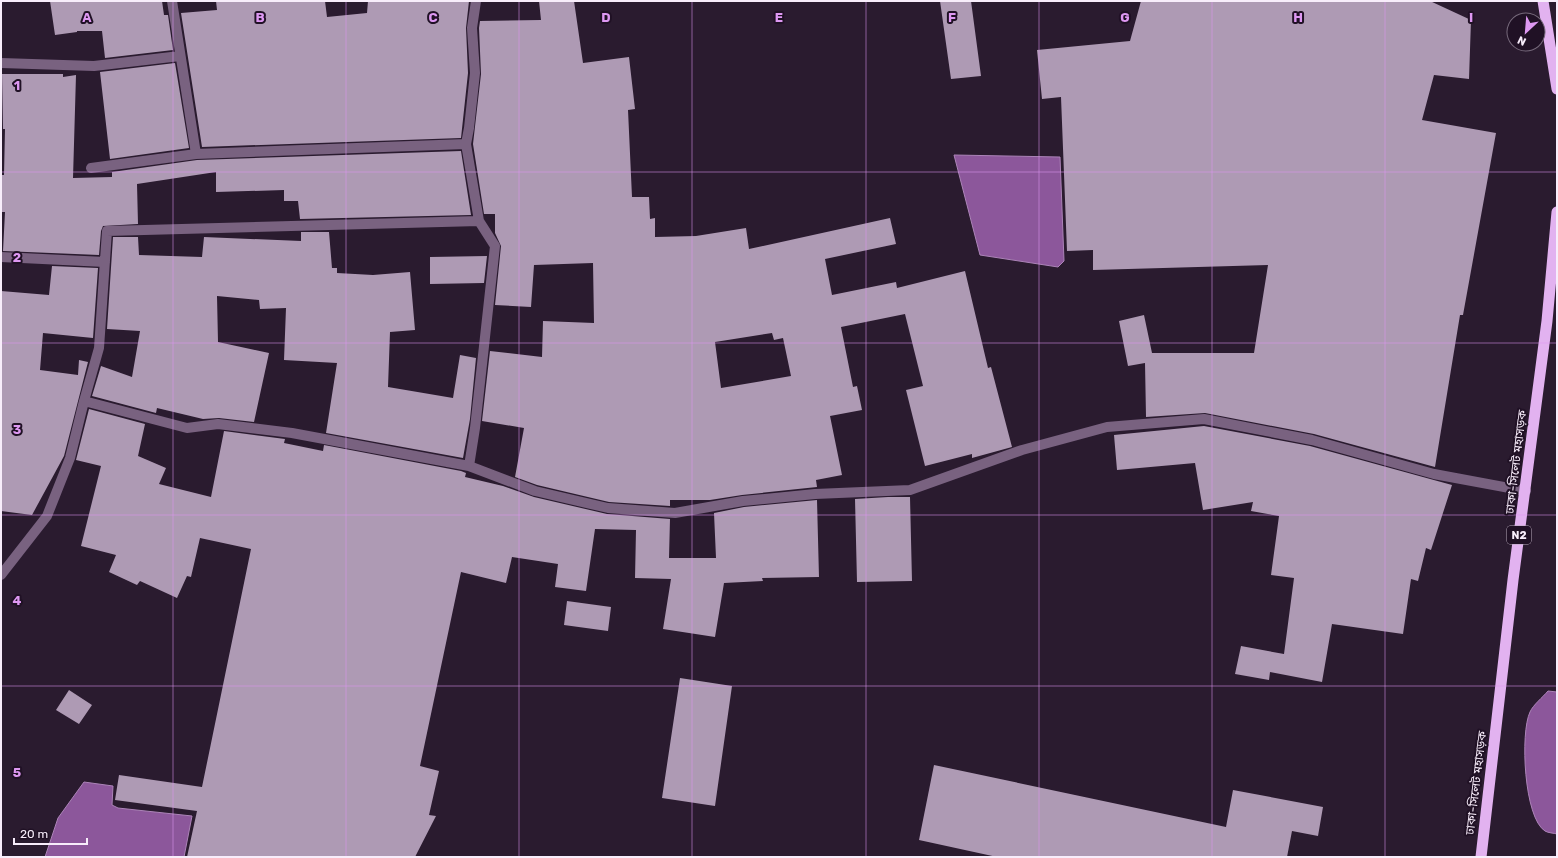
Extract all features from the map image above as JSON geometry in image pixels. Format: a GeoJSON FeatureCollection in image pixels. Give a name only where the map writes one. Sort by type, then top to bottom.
{"type":"FeatureCollection","features":[{"type":"Feature","properties":{"kind":"highway"},"geometry":{"type":"LineString","coordinates":[[1543,1],[1557,89]]}},
{"type":"Feature","properties":{"kind":"highway","name":"ঢাকা-সিলেট মহাসড়ক"},"geometry":{"type":"LineString","coordinates":[[1481,857],[1512,588],[1526,491],[1547,321],[1557,212]]}},
{"type":"Feature","properties":{"kind":"street"},"geometry":{"type":"LineString","coordinates":[[172,1],[196,154]]}},
{"type":"Feature","properties":{"kind":"street"},"geometry":{"type":"LineString","coordinates":[[469,466],[476,428],[495,246],[479,221],[466,144],[470,128],[475,72],[472,28],[476,1]]}},
{"type":"Feature","properties":{"kind":"street"},"geometry":{"type":"LineString","coordinates":[[1,63],[94,66],[180,56]]}},
{"type":"Feature","properties":{"kind":"street"},"geometry":{"type":"LineString","coordinates":[[91,168],[196,154],[466,144]]}},
{"type":"Feature","properties":{"kind":"street"},"geometry":{"type":"LineString","coordinates":[[1,576],[47,516],[70,458],[84,401],[100,348],[106,231],[479,221]]}},
{"type":"Feature","properties":{"kind":"street"},"geometry":{"type":"LineString","coordinates":[[1,257],[105,262]]}},
{"type":"Feature","properties":{"kind":"street"},"geometry":{"type":"LineString","coordinates":[[84,401],[187,428],[218,424],[292,433],[469,466],[535,491],[608,508],[675,513],[743,501],[815,494],[910,490],[1022,450],[1107,427],[1204,419],[1312,440],[1434,474],[1526,491]]}},
{"type":"Feature","properties":{"kind":"shaded area"},"geometry":{"type":"Polygon","coordinates":[[[954,155],[1060,157],[1064,261],[1058,267],[980,255],[954,155]]]}},
{"type":"Feature","properties":{"kind":"shaded area"},"geometry":{"type":"Polygon","coordinates":[[[1548,691],[1557,692],[1557,834],[1545,831],[1538,823],[1532,810],[1526,774],[1525,738],[1527,723],[1531,709],[1548,691]]]}},
{"type":"Feature","properties":{"kind":"shaded area"},"geometry":{"type":"Polygon","coordinates":[[[84,782],[113,786],[112,805],[118,808],[192,816],[184,857],[45,857],[58,818],[84,782]]]}},
{"type":"Feature","properties":{"kind":"building"},"geometry":{"type":"Polygon","coordinates":[[[50,1],[162,1],[164,15],[168,15],[173,50],[105,58],[102,31],[77,31],[55,35],[50,1]]]}},
{"type":"Feature","properties":{"kind":"building"},"geometry":{"type":"Polygon","coordinates":[[[216,1],[325,1],[327,17],[367,13],[368,1],[469,1],[466,28],[468,73],[461,138],[202,147],[181,13],[217,10],[216,1]]]}},
{"type":"Feature","properties":{"kind":"building"},"geometry":{"type":"Polygon","coordinates":[[[539,1],[574,1],[583,63],[629,57],[635,109],[628,110],[632,197],[649,197],[650,219],[655,218],[655,237],[696,236],[746,228],[749,249],[890,218],[896,244],[825,259],[832,295],[896,282],[897,288],[965,271],[988,368],[991,367],[1012,447],[972,458],[972,454],[925,466],[906,390],[923,386],[905,314],[841,327],[853,387],[857,386],[862,410],[830,416],[842,475],[816,480],[817,487],[710,500],[670,500],[670,506],[609,502],[537,485],[515,477],[524,428],[482,421],[490,351],[542,357],[543,321],[594,323],[593,263],[534,265],[531,307],[495,305],[501,246],[495,233],[495,214],[484,214],[473,144],[481,74],[480,21],[541,20],[539,1]],[[772,333],[715,342],[721,388],[791,376],[783,338],[774,340],[772,333]]]}},
{"type":"Feature","properties":{"kind":"building"},"geometry":{"type":"Polygon","coordinates":[[[940,1],[971,1],[981,76],[951,79],[940,1]]]}},
{"type":"Feature","properties":{"kind":"building"},"geometry":{"type":"Polygon","coordinates":[[[1141,1],[1430,1],[1471,20],[1469,79],[1434,75],[1422,120],[1496,133],[1463,315],[1460,315],[1435,467],[1314,434],[1205,413],[1146,417],[1145,363],[1128,366],[1119,321],[1144,315],[1152,353],[1254,353],[1268,265],[1093,270],[1093,250],[1067,251],[1061,97],[1042,99],[1037,50],[1130,41],[1141,1]]]}},
{"type":"Feature","properties":{"kind":"building"},"geometry":{"type":"Polygon","coordinates":[[[175,63],[189,148],[110,159],[100,72],[175,63]]]}},
{"type":"Feature","properties":{"kind":"building"},"geometry":{"type":"Polygon","coordinates":[[[2,74],[63,74],[63,77],[76,75],[73,178],[112,177],[112,172],[197,160],[461,151],[471,215],[300,219],[298,201],[284,201],[284,190],[216,192],[216,172],[137,184],[138,224],[103,226],[101,231],[99,255],[3,251],[5,212],[1,212],[1,175],[4,175],[5,129],[3,129],[2,74]]]}},
{"type":"Feature","properties":{"kind":"building"},"geometry":{"type":"Polygon","coordinates":[[[301,232],[329,232],[332,268],[337,268],[337,273],[373,275],[410,272],[415,330],[390,332],[388,387],[453,398],[460,355],[476,358],[470,419],[463,458],[326,433],[337,363],[284,360],[286,308],[260,309],[259,300],[217,296],[218,342],[269,353],[254,422],[219,418],[203,419],[157,408],[156,413],[92,396],[101,366],[132,377],[140,331],[107,329],[113,237],[138,237],[139,255],[202,257],[204,237],[301,241],[301,232]]]}},
{"type":"Feature","properties":{"kind":"building"},"geometry":{"type":"Polygon","coordinates":[[[487,256],[484,283],[430,284],[430,257],[487,256]]]}},
{"type":"Feature","properties":{"kind":"building"},"geometry":{"type":"Polygon","coordinates":[[[52,266],[98,268],[93,338],[43,333],[40,370],[78,375],[79,360],[88,362],[64,456],[32,515],[1,511],[1,291],[49,295],[52,266]]]}},
{"type":"Feature","properties":{"kind":"building"},"geometry":{"type":"Polygon","coordinates":[[[89,409],[145,424],[138,456],[166,468],[159,484],[211,497],[224,431],[285,439],[284,443],[323,451],[324,445],[461,471],[466,473],[465,477],[503,486],[534,497],[607,514],[670,519],[669,558],[716,558],[714,513],[744,507],[817,500],[819,577],[762,578],[763,581],[724,583],[715,637],[663,629],[671,579],[635,578],[636,530],[595,529],[586,591],[555,587],[558,564],[512,557],[506,583],[461,572],[420,766],[439,771],[429,815],[436,816],[415,857],[187,857],[197,811],[115,800],[119,775],[202,787],[251,549],[200,538],[191,577],[187,576],[177,598],[140,581],[137,585],[109,572],[116,555],[81,546],[101,466],[76,460],[89,409]]]}},
{"type":"Feature","properties":{"kind":"building"},"geometry":{"type":"Polygon","coordinates":[[[1204,426],[1310,446],[1452,485],[1431,550],[1426,548],[1418,581],[1411,579],[1403,634],[1332,624],[1322,682],[1270,672],[1269,680],[1235,674],[1241,646],[1284,654],[1294,578],[1271,575],[1279,516],[1251,511],[1253,502],[1203,510],[1195,463],[1117,470],[1114,435],[1204,426]]]}},
{"type":"Feature","properties":{"kind":"building"},"geometry":{"type":"Polygon","coordinates":[[[910,497],[912,581],[857,582],[855,499],[910,497]]]}},
{"type":"Feature","properties":{"kind":"building"},"geometry":{"type":"Polygon","coordinates":[[[567,601],[611,607],[608,631],[564,625],[567,601]]]}},
{"type":"Feature","properties":{"kind":"building"},"geometry":{"type":"Polygon","coordinates":[[[680,678],[732,686],[715,806],[662,798],[680,678]]]}},
{"type":"Feature","properties":{"kind":"building"},"geometry":{"type":"Polygon","coordinates":[[[69,690],[92,705],[79,724],[56,710],[69,690]]]}},
{"type":"Feature","properties":{"kind":"building"},"geometry":{"type":"Polygon","coordinates":[[[934,765],[1226,827],[1233,790],[1323,807],[1318,836],[1292,831],[1287,857],[997,857],[919,840],[934,765]]]}}]}
